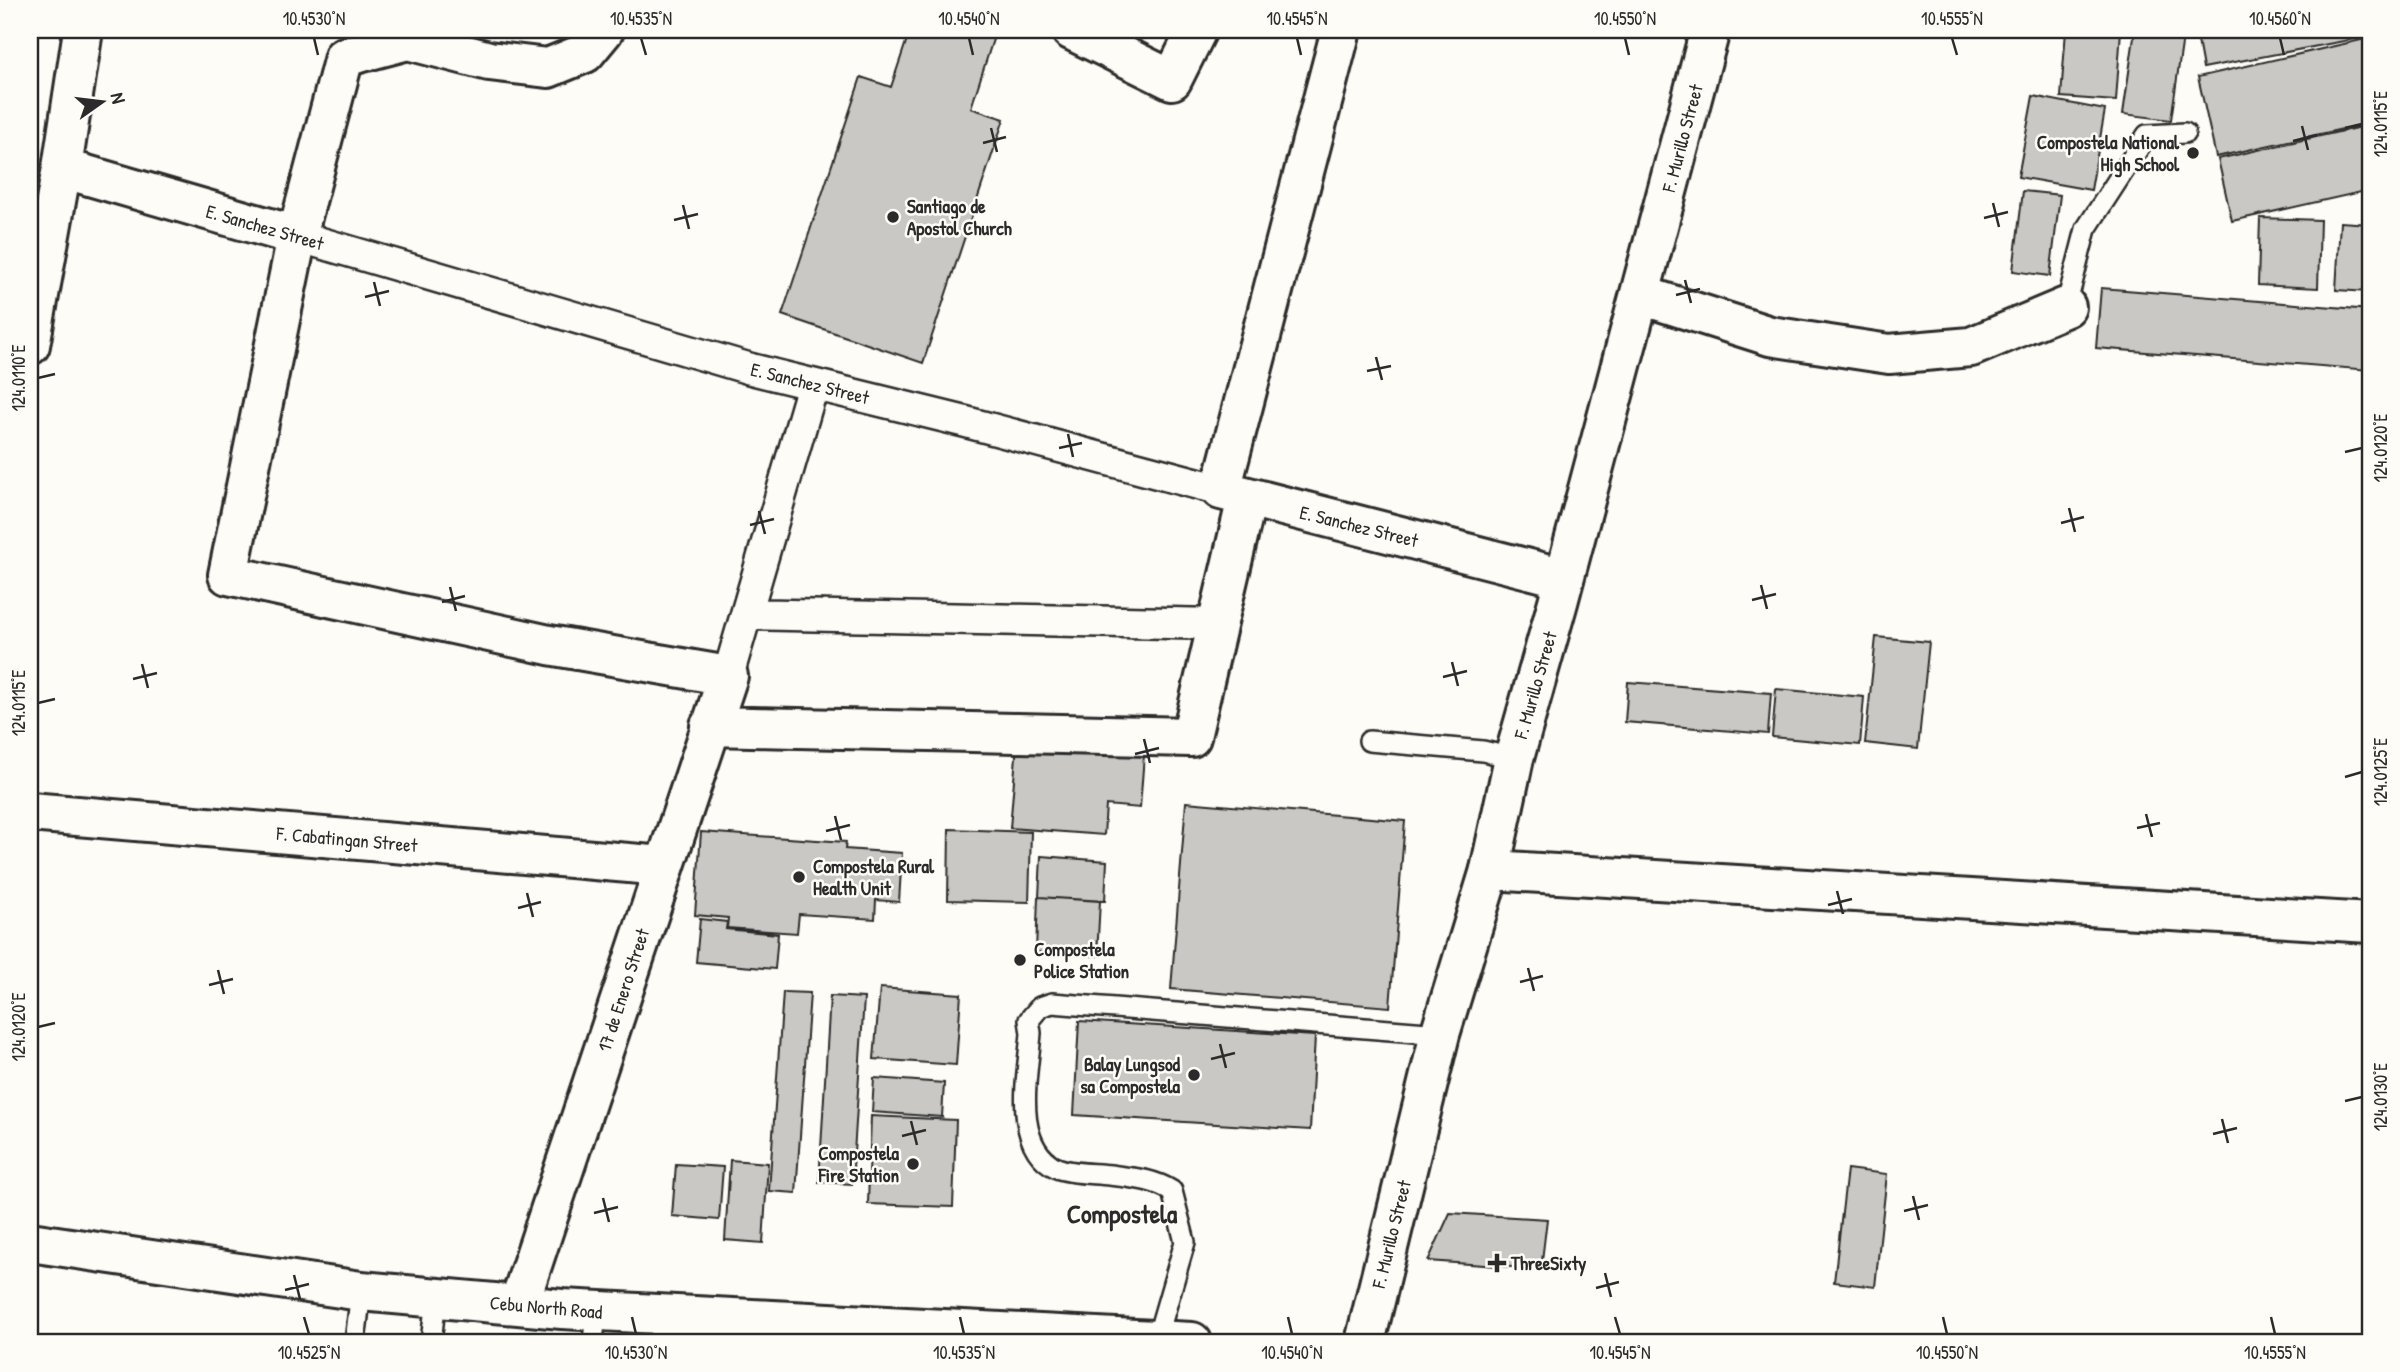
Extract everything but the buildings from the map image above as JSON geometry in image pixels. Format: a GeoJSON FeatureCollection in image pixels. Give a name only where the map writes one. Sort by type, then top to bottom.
{"type":"FeatureCollection","features":[{"type":"Feature","properties":{"kind":"main road"},"geometry":{"type":"LineString","coordinates":[[30,345],[62,168],[83,30]]}},
{"type":"Feature","properties":{"kind":"main road"},"geometry":{"type":"LineString","coordinates":[[604,30],[584,53],[548,68],[489,61],[408,40],[344,57],[297,236],[228,575],[549,645],[728,676]]}},
{"type":"Feature","properties":{"kind":"main road"},"geometry":{"type":"LineString","coordinates":[[1071,30],[1172,79],[1197,30]]}},
{"type":"Feature","properties":{"kind":"main road"},"geometry":{"type":"LineString","coordinates":[[710,726],[1191,737],[1217,624],[1234,494],[1341,30]]}},
{"type":"Feature","properties":{"kind":"main road","name":"F. Murillo Street"},"geometry":{"type":"LineString","coordinates":[[1365,1342],[1440,1034],[1490,870],[1514,758],[1641,295],[1710,30]]}},
{"type":"Feature","properties":{"kind":"main road","name":"E. Sanchez Street"},"geometry":{"type":"LineString","coordinates":[[62,168],[297,236]]}},
{"type":"Feature","properties":{"kind":"main road"},"geometry":{"type":"LineString","coordinates":[[1641,295],[1770,336],[1889,354],[1971,347],[2066,307]]}},
{"type":"Feature","properties":{"kind":"main road","name":"E. Sanchez Street"},"geometry":{"type":"LineString","coordinates":[[1234,494],[1564,578]]}},
{"type":"Feature","properties":{"kind":"main road","name":"17 de Enero Street"},"geometry":{"type":"LineString","coordinates":[[519,1304],[728,676]]}},
{"type":"Feature","properties":{"kind":"main road","name":"F. Cabatingan Street"},"geometry":{"type":"LineString","coordinates":[[30,812],[664,866]]}},
{"type":"Feature","properties":{"kind":"main road"},"geometry":{"type":"LineString","coordinates":[[1490,870],[2370,923]]}},
{"type":"Feature","properties":{"kind":"main road","name":"Cebu North Road"},"geometry":{"type":"LineString","coordinates":[[30,1242],[361,1291],[519,1304],[594,1327],[1192,1342]]}},
{"type":"Feature","properties":{"kind":"street","name":"E. Sanchez Street"},"geometry":{"type":"LineString","coordinates":[[297,236],[751,369],[1234,494]]}},
{"type":"Feature","properties":{"kind":"street"},"geometry":{"type":"LineString","coordinates":[[728,676],[813,384]]}},
{"type":"Feature","properties":{"kind":"street"},"geometry":{"type":"LineString","coordinates":[[747,614],[1217,624]]}},
{"type":"Feature","properties":{"kind":"lane"},"geometry":{"type":"LineString","coordinates":[[2066,307],[2086,229],[2147,135],[2185,133]]}},
{"type":"Feature","properties":{"kind":"lane"},"geometry":{"type":"LineString","coordinates":[[1369,741],[1483,751],[1514,758]]}},
{"type":"Feature","properties":{"kind":"lane"},"geometry":{"type":"LineString","coordinates":[[1156,1342],[1185,1242],[1172,1191],[1157,1181],[1060,1169],[1043,1159],[1031,1140],[1025,1123],[1031,1033],[1029,1020],[1040,1007],[1052,1003],[1440,1034]]}},
{"type":"Feature","properties":{"kind":"lane"},"geometry":{"type":"LineString","coordinates":[[355,1342],[361,1291]]}},
{"type":"Feature","properties":{"kind":"lane"},"geometry":{"type":"LineString","coordinates":[[431,1342],[436,1298]]}},
{"type":"Feature","properties":{"kind":"place","name":"Compostela National High School"},"geometry":{"type":"Point","coordinates":[2193,153]}},
{"type":"Feature","properties":{"kind":"place","name":"Santiago de Apostol Church"},"geometry":{"type":"Point","coordinates":[893,217]}},
{"type":"Feature","properties":{"kind":"place","name":"Compostela Rural Health Unit"},"geometry":{"type":"Point","coordinates":[799,877]}},
{"type":"Feature","properties":{"kind":"place","name":"Compostela Police Station"},"geometry":{"type":"Point","coordinates":[1020,960]}},
{"type":"Feature","properties":{"kind":"place","name":"Balay Lungsod sa Compostela"},"geometry":{"type":"Point","coordinates":[1194,1075]}},
{"type":"Feature","properties":{"kind":"place","name":"Compostela Fire Station"},"geometry":{"type":"Point","coordinates":[913,1164]}},
{"type":"Feature","properties":{"kind":"place","name":"ThreeSixty"},"geometry":{"type":"Point","coordinates":[1497,1263]}},
{"type":"Feature","properties":{"kind":"district","name":"Compostela"},"geometry":{"type":"Point","coordinates":[1122,1213]}}]}
